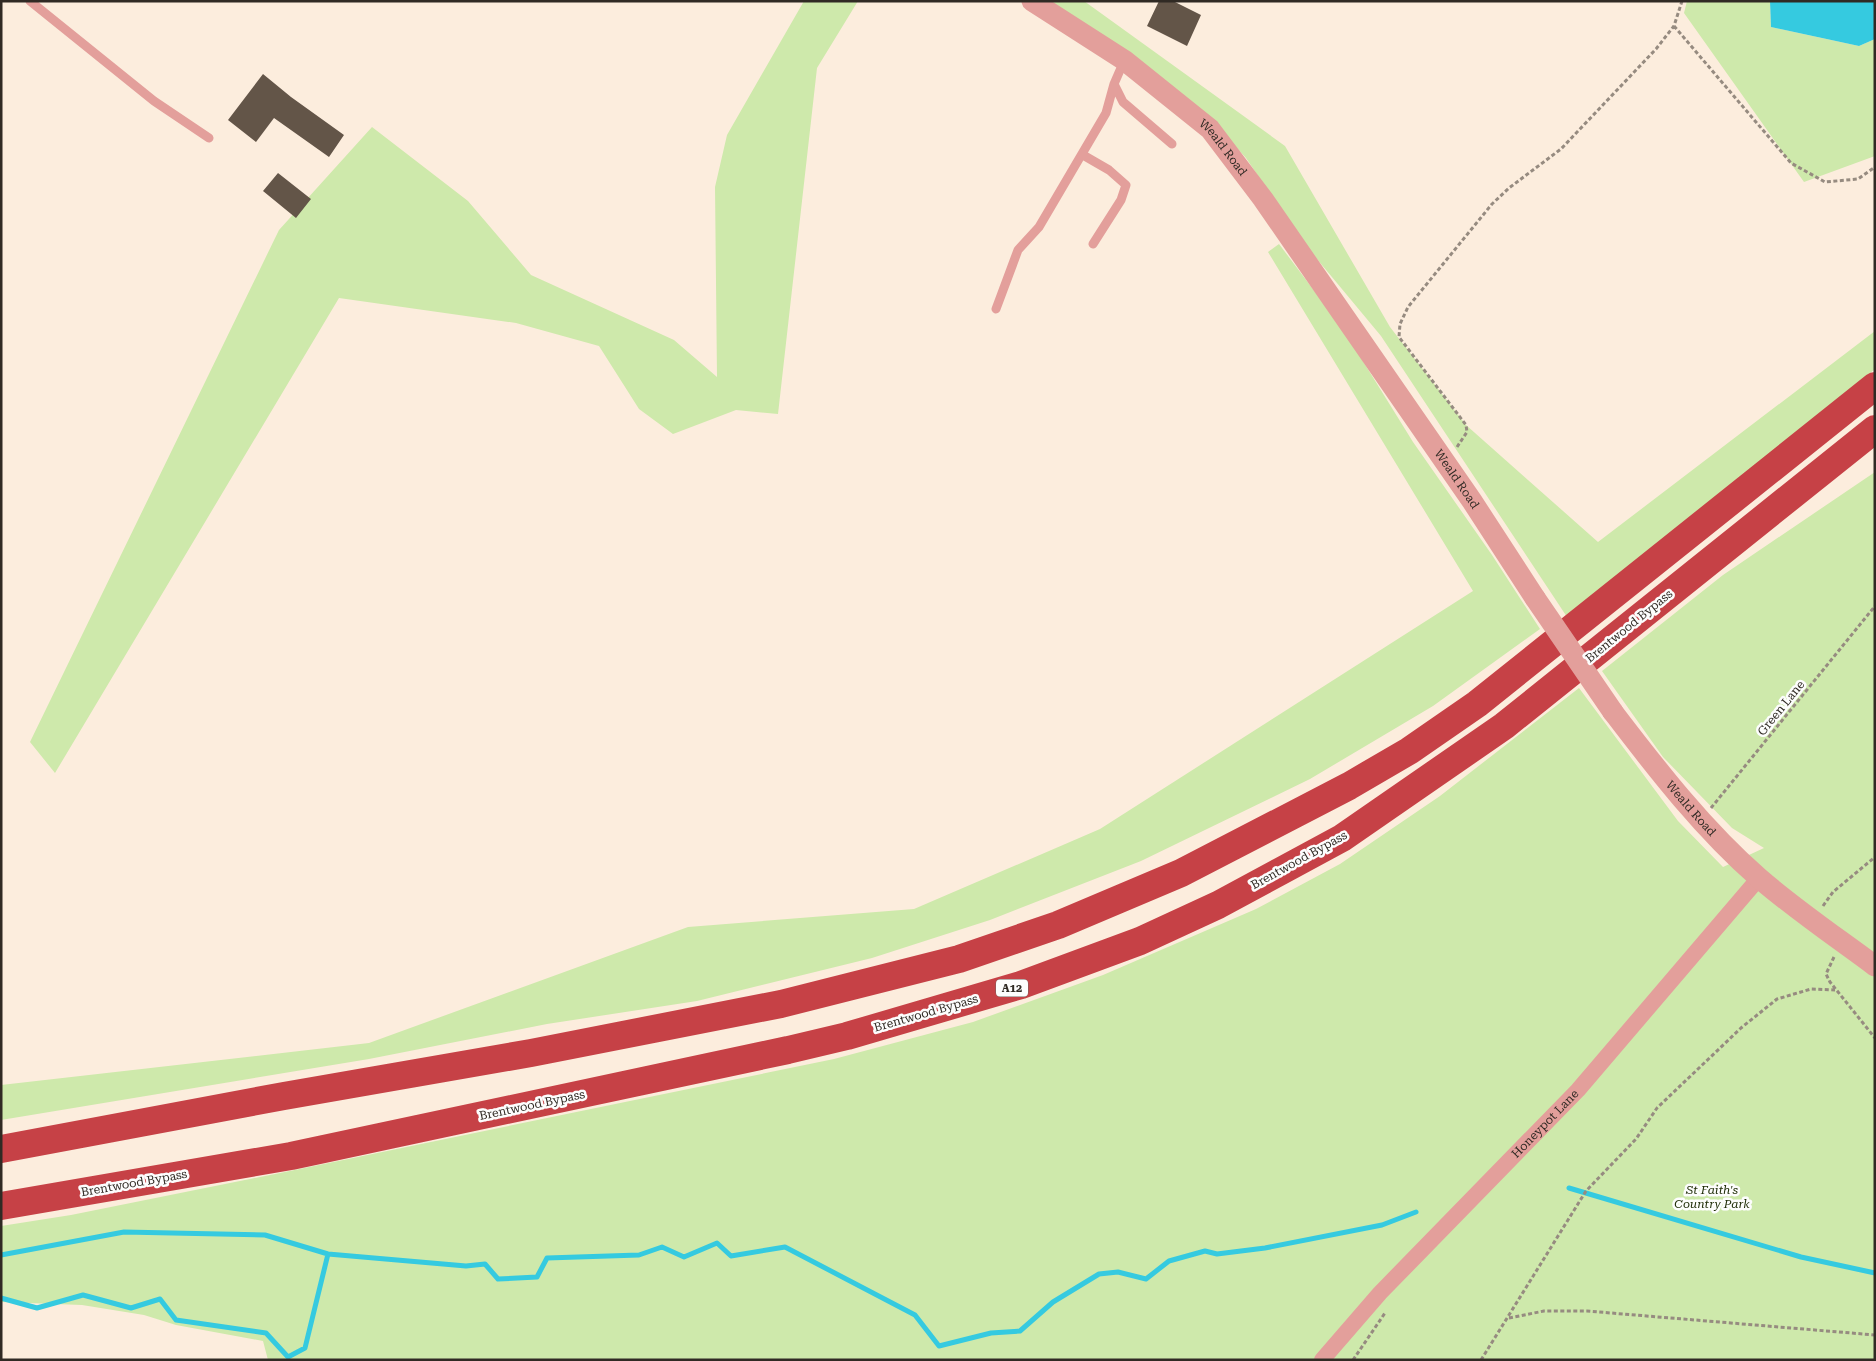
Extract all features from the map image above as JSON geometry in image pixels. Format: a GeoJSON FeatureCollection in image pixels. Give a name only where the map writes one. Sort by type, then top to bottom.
{"type":"FeatureCollection","features":[{"type":"Feature","properties":{"kind":"highway"},"geometry":{"type":"LineString","coordinates":[[1,1149],[781,1004],[959,959],[1066,922],[1182,873],[1261,834],[1409,751],[1477,704],[1875,386]]}},
{"type":"Feature","properties":{"kind":"highway","name":"Brentwood Bypass"},"geometry":{"type":"LineString","coordinates":[[1,1206],[292,1156],[847,1036],[1021,985],[1140,941],[1218,905],[1342,838],[1447,766],[1504,726],[1875,429]]}},
{"type":"Feature","properties":{"kind":"street","name":"Weald Road"},"geometry":{"type":"LineString","coordinates":[[1032,1],[1124,60],[1210,128],[1263,199],[1613,712],[1656,768],[1701,820],[1759,878],[1875,966]]}},
{"type":"Feature","properties":{"kind":"street","name":"Honeypot Lane"},"geometry":{"type":"LineString","coordinates":[[1322,1360],[1380,1293],[1578,1090],[1759,878]]}},
{"type":"Feature","properties":{"kind":"lane"},"geometry":{"type":"LineString","coordinates":[[30,1],[154,101],[210,138]]}},
{"type":"Feature","properties":{"kind":"lane"},"geometry":{"type":"LineString","coordinates":[[996,309],[1018,250],[1039,227],[1106,113],[1114,84],[1124,60]]}},
{"type":"Feature","properties":{"kind":"lane"},"geometry":{"type":"LineString","coordinates":[[1114,84],[1122,102],[1172,144]]}},
{"type":"Feature","properties":{"kind":"lane"},"geometry":{"type":"LineString","coordinates":[[1082,155],[1109,170],[1126,185],[1121,200],[1093,244]]}},
{"type":"Feature","properties":{"kind":"path"},"geometry":{"type":"LineString","coordinates":[[1444,463],[1467,432],[1466,425],[1399,337],[1400,324],[1408,307],[1492,204],[1509,188],[1561,149],[1656,49],[1674,26],[1682,1]]}},
{"type":"Feature","properties":{"kind":"path"},"geometry":{"type":"LineString","coordinates":[[1674,26],[1791,163],[1825,182],[1858,179],[1875,167]]}},
{"type":"Feature","properties":{"kind":"path","name":"Green Lane"},"geometry":{"type":"LineString","coordinates":[[1701,820],[1875,606]]}},
{"type":"Feature","properties":{"kind":"path"},"geometry":{"type":"LineString","coordinates":[[1813,919],[1834,892],[1875,857]]}},
{"type":"Feature","properties":{"kind":"path"},"geometry":{"type":"LineString","coordinates":[[1842,941],[1826,974],[1834,990],[1875,1038]]}},
{"type":"Feature","properties":{"kind":"path"},"geometry":{"type":"LineString","coordinates":[[1482,1360],[1592,1184],[1636,1139],[1657,1108],[1741,1028],[1777,999],[1811,989],[1834,990]]}},
{"type":"Feature","properties":{"kind":"path"},"geometry":{"type":"LineString","coordinates":[[1353,1360],[1384,1317],[1388,1302],[1380,1293]]}},
{"type":"Feature","properties":{"kind":"path"},"geometry":{"type":"LineString","coordinates":[[1508,1318],[1544,1311],[1587,1311],[1875,1335]]}},
{"type":"Feature","properties":{"kind":"green space"},"geometry":{"type":"Polygon","coordinates":[[[804,1],[858,1],[817,68],[778,414],[736,410],[673,434],[639,409],[599,346],[516,323],[339,298],[55,773],[30,742],[279,230],[372,127],[468,201],[531,275],[674,340],[717,377],[715,187],[727,135],[804,1]]]}},
{"type":"Feature","properties":{"kind":"green space"},"geometry":{"type":"Polygon","coordinates":[[[1050,1],[1084,1],[1285,146],[1390,327],[1466,425],[1598,542],[1875,331],[1875,369],[1569,620],[1381,336],[1302,241],[1246,158],[1207,115],[1050,1]]]}},
{"type":"Feature","properties":{"kind":"green space"},"geometry":{"type":"Polygon","coordinates":[[[1687,1],[1770,1],[1771,27],[1859,46],[1875,39],[1875,156],[1804,182],[1684,13],[1687,1]]]}},
{"type":"Feature","properties":{"kind":"green space"},"geometry":{"type":"Polygon","coordinates":[[[1279,244],[1343,329],[1413,442],[1492,555],[1540,629],[1433,706],[1310,779],[1141,861],[990,920],[872,958],[697,1001],[547,1024],[369,1059],[1,1120],[1,1085],[369,1043],[688,927],[914,909],[1100,829],[1473,591],[1268,252],[1279,244]]]}},
{"type":"Feature","properties":{"kind":"green space","name":"St Faith's Country Park"},"geometry":{"type":"Polygon","coordinates":[[[1875,472],[1875,1360],[1329,1360],[1462,1211],[1314,1360],[268,1360],[263,1341],[176,1325],[144,1315],[82,1305],[1,1302],[1,1226],[71,1215],[834,1059],[973,1022],[1103,975],[1256,909],[1340,864],[1440,796],[1579,688],[1678,821],[1723,867],[1764,848],[1732,828],[1663,757],[1602,671],[1723,575],[1875,472]]]}},
{"type":"Feature","properties":{"kind":"water"},"geometry":{"type":"Polygon","coordinates":[[[1770,1],[1875,1],[1875,39],[1859,46],[1771,27],[1770,1]]]}},
{"type":"Feature","properties":{"kind":"building"},"geometry":{"type":"Polygon","coordinates":[[[1159,1],[1173,1],[1201,15],[1187,46],[1147,26],[1159,1]]]}},
{"type":"Feature","properties":{"kind":"building"},"geometry":{"type":"Polygon","coordinates":[[[263,74],[291,97],[344,135],[329,157],[274,118],[256,142],[228,120],[263,74]]]}},
{"type":"Feature","properties":{"kind":"building"},"geometry":{"type":"Polygon","coordinates":[[[278,173],[311,199],[296,218],[263,191],[278,173]]]}},
{"type":"Feature","properties":{"kind":"waterway"},"geometry":{"type":"LineString","coordinates":[[1569,1188],[1801,1257],[1875,1273]]}},
{"type":"Feature","properties":{"kind":"waterway"},"geometry":{"type":"LineString","coordinates":[[1,1255],[124,1232],[265,1235],[328,1254],[466,1266],[485,1264],[498,1279],[537,1277],[547,1258],[639,1255],[662,1247],[684,1257],[717,1243],[731,1256],[785,1247],[915,1315],[939,1346],[991,1333],[1020,1331],[1053,1302],[1099,1274],[1118,1272],[1146,1279],[1169,1261],[1205,1251],[1217,1254],[1265,1248],[1382,1225],[1416,1212]]}},
{"type":"Feature","properties":{"kind":"waterway"},"geometry":{"type":"LineString","coordinates":[[1,1298],[37,1308],[83,1295],[131,1308],[160,1299],[176,1320],[266,1333],[288,1357],[305,1348],[328,1254]]}}]}
